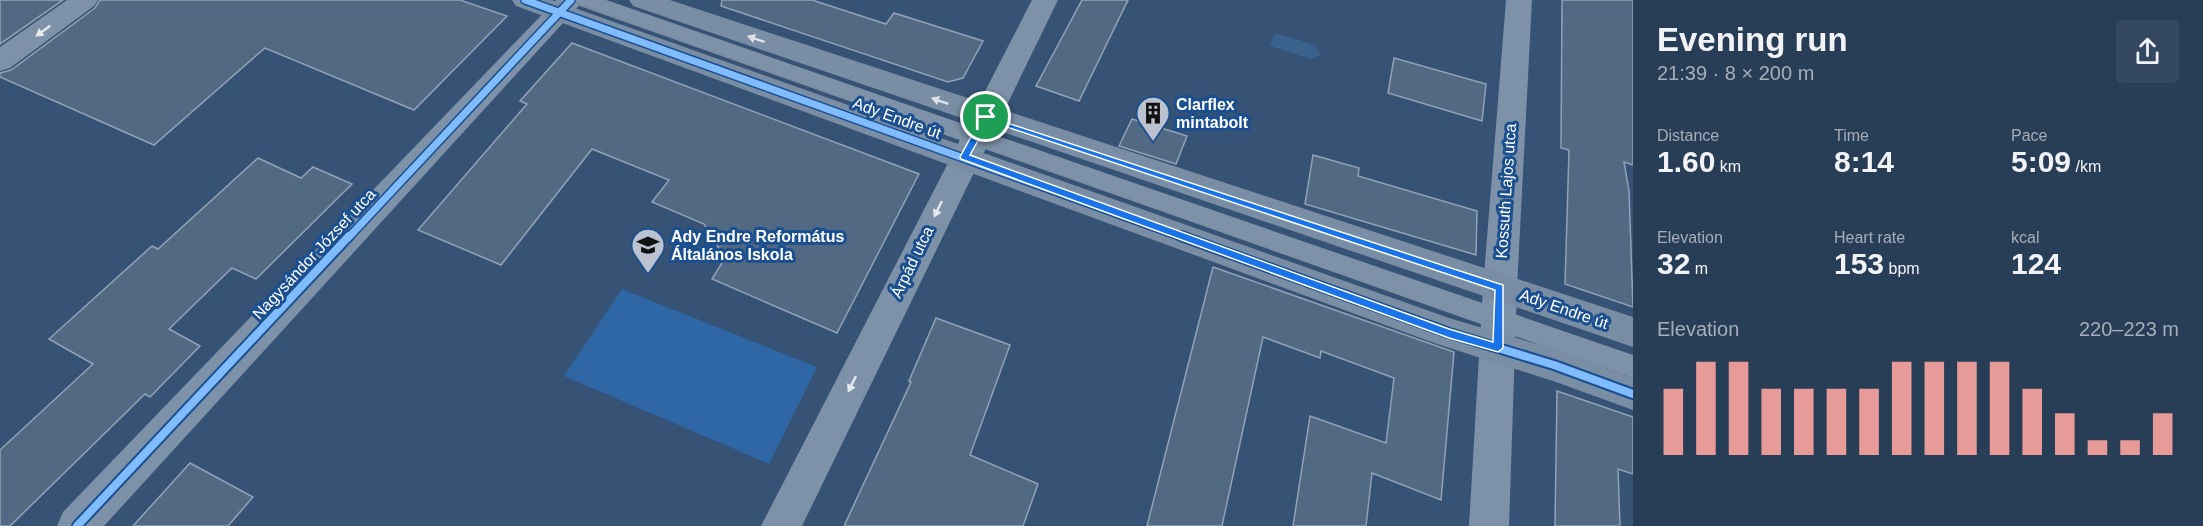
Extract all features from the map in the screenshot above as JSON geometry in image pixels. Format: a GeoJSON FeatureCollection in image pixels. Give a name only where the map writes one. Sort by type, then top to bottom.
{"type":"FeatureCollection","features":[{"type":"Feature","properties":{"kind":"street"},"geometry":{"type":"LineString","coordinates":[[0,61],[85,0]]}},
{"type":"Feature","properties":{"kind":"street","name":"Ady Endre út"},"geometry":{"type":"LineString","coordinates":[[525,0],[572,4],[975,137],[1454,273],[1499,319],[1633,394]]}},
{"type":"Feature","properties":{"kind":"street","name":"Ady Endre út"},"geometry":{"type":"LineString","coordinates":[[642,0],[1449,333],[1499,319],[1633,332]]}},
{"type":"Feature","properties":{"kind":"street","name":"Árpád utca"},"geometry":{"type":"LineString","coordinates":[[781,526],[1045,0]]}},
{"type":"Feature","properties":{"kind":"street","name":"Kossuth Lajos utca"},"geometry":{"type":"LineString","coordinates":[[1489,526],[1499,319],[1519,0]]}},
{"type":"Feature","properties":{"kind":"street","name":"Nagysándor József utca"},"geometry":{"type":"LineString","coordinates":[[77,526],[572,4]]}},
{"type":"Feature","properties":{"kind":"lane"},"geometry":{"type":"LineString","coordinates":[[1499,319],[1633,366]]}},
{"type":"Feature","properties":{"kind":"shaded area"},"geometry":{"type":"Polygon","coordinates":[[[1275,33],[1315,45],[1321,55],[1311,59],[1270,46],[1275,33]]]}},
{"type":"Feature","properties":{"kind":"shaded area"},"geometry":{"type":"Polygon","coordinates":[[[622,289],[817,367],[769,464],[564,376],[622,289]]]}},
{"type":"Feature","properties":{"kind":"building"},"geometry":{"type":"Polygon","coordinates":[[[0,0],[63,0],[0,44],[0,0]]]}},
{"type":"Feature","properties":{"kind":"building"},"geometry":{"type":"Polygon","coordinates":[[[100,0],[460,0],[507,16],[414,110],[265,48],[154,145],[0,77],[0,73],[11,70],[95,8],[100,0]]]}},
{"type":"Feature","properties":{"kind":"building"},"geometry":{"type":"Polygon","coordinates":[[[722,0],[812,0],[886,24],[894,13],[983,41],[963,78],[948,82],[721,6],[722,0]]]}},
{"type":"Feature","properties":{"kind":"building"},"geometry":{"type":"Polygon","coordinates":[[[1082,0],[1128,0],[1079,101],[1036,86],[1082,0]]]}},
{"type":"Feature","properties":{"kind":"building"},"geometry":{"type":"Polygon","coordinates":[[[1562,0],[1633,0],[1633,165],[1624,162],[1629,191],[1633,307],[1565,284],[1569,150],[1561,148],[1562,0]]]}},
{"type":"Feature","properties":{"kind":"building"},"geometry":{"type":"Polygon","coordinates":[[[572,43],[919,174],[837,333],[712,279],[725,258],[704,224],[652,202],[669,180],[592,149],[501,265],[418,230],[527,104],[520,101],[572,43]]]}},
{"type":"Feature","properties":{"kind":"building"},"geometry":{"type":"Polygon","coordinates":[[[1394,58],[1486,84],[1482,121],[1388,93],[1394,58]]]}},
{"type":"Feature","properties":{"kind":"building","name":"Clarflex mintabolt"},"geometry":{"type":"Polygon","coordinates":[[[1132,119],[1187,136],[1176,164],[1119,146],[1132,119]]]}},
{"type":"Feature","properties":{"kind":"building"},"geometry":{"type":"Polygon","coordinates":[[[1313,155],[1359,168],[1358,176],[1477,211],[1476,255],[1305,204],[1313,155]]]}},
{"type":"Feature","properties":{"kind":"building"},"geometry":{"type":"Polygon","coordinates":[[[258,158],[301,178],[313,167],[352,184],[256,279],[232,268],[169,329],[200,346],[150,397],[145,394],[10,526],[0,526],[0,450],[93,364],[49,339],[152,246],[158,249],[258,158]]]}},
{"type":"Feature","properties":{"kind":"building"},"geometry":{"type":"Polygon","coordinates":[[[1213,267],[1454,352],[1441,500],[1372,473],[1366,526],[1293,526],[1310,416],[1386,443],[1394,378],[1321,351],[1320,358],[1263,337],[1222,526],[1147,526],[1213,267]]]}},
{"type":"Feature","properties":{"kind":"building"},"geometry":{"type":"Polygon","coordinates":[[[936,318],[1010,345],[970,455],[1038,484],[1023,526],[844,526],[911,382],[909,381],[936,318]]]}},
{"type":"Feature","properties":{"kind":"building"},"geometry":{"type":"Polygon","coordinates":[[[1557,391],[1633,417],[1633,474],[1618,469],[1620,526],[1555,526],[1557,391]]]}},
{"type":"Feature","properties":{"kind":"building"},"geometry":{"type":"Polygon","coordinates":[[[190,463],[253,497],[228,526],[133,526],[190,463]]]}},
{"type":"Feature","properties":{"kind":"tram line"},"geometry":{"type":"LineString","coordinates":[[565,0],[1633,377]]}},
{"type":"Feature","properties":{"kind":"tram line"},"geometry":{"type":"LineString","coordinates":[[604,0],[1633,358]]}},
{"type":"Feature","properties":{"kind":"cycle path"},"geometry":{"type":"LineString","coordinates":[[525,0],[1449,333],[1554,365],[1633,394]]}},
{"type":"Feature","properties":{"kind":"cycle path"},"geometry":{"type":"LineString","coordinates":[[77,526],[571,0]]}},
{"type":"Feature","properties":{"kind":"place","name":"Clarflex mintabolt"},"geometry":{"type":"Point","coordinates":[1153,142]}},
{"type":"Feature","properties":{"kind":"place","name":"Ady Endre Református Általános Iskola"},"geometry":{"type":"Point","coordinates":[648,274]}},
{"type":"Feature","properties":{"kind":"route"},"geometry":{"type":"LineString","coordinates":[[986,117],[1500,288],[1498,348],[1449,333],[964,157],[986,117]]}}]}
